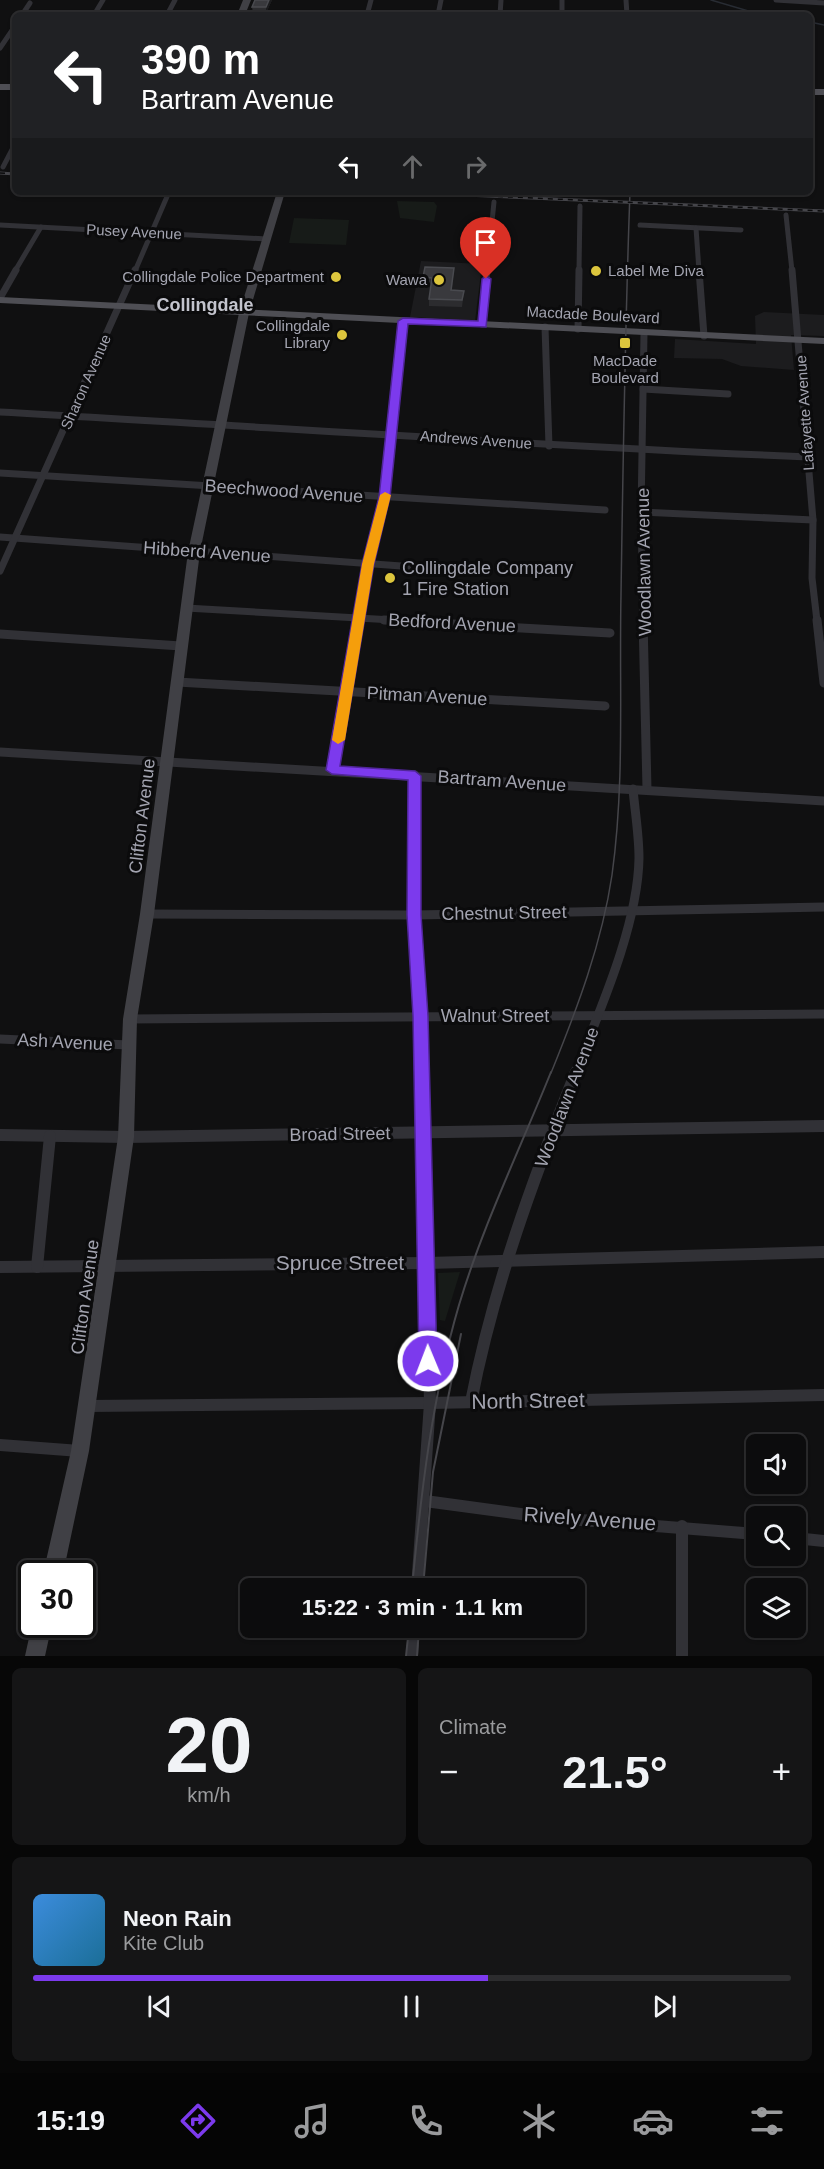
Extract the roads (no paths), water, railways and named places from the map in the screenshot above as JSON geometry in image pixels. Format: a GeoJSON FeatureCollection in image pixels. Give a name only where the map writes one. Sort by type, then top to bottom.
{"type":"FeatureCollection","features":[{"type":"Feature","properties":{"kind":"main road","name":"Macdade Boulevard"},"geometry":{"type":"LineString","coordinates":[[0,299],[244,314],[824,341]]}},
{"type":"Feature","properties":{"kind":"street"},"geometry":{"type":"LineString","coordinates":[[776,0],[824,3]]}},
{"type":"Feature","properties":{"kind":"street"},"geometry":{"type":"LineString","coordinates":[[24,12],[30,3]]}},
{"type":"Feature","properties":{"kind":"street"},"geometry":{"type":"LineString","coordinates":[[0,34],[12,35]]}},
{"type":"Feature","properties":{"kind":"street"},"geometry":{"type":"LineString","coordinates":[[0,48],[12,35]]}},
{"type":"Feature","properties":{"kind":"street"},"geometry":{"type":"LineString","coordinates":[[3,166],[12,150]]}},
{"type":"Feature","properties":{"kind":"street"},"geometry":{"type":"LineString","coordinates":[[0,156],[8,157]]}},
{"type":"Feature","properties":{"kind":"street","name":"Sharon Avenue"},"geometry":{"type":"LineString","coordinates":[[0,571],[71,417],[168,195]]}},
{"type":"Feature","properties":{"kind":"street","name":"Clifton Avenue"},"geometry":{"type":"LineString","coordinates":[[56,1560],[80,1451],[126,1137],[130,1019],[147,914],[194,552],[210,486],[219,425],[244,314],[280,195]]}},
{"type":"Feature","properties":{"kind":"street"},"geometry":{"type":"LineString","coordinates":[[482,324],[494,202]]}},
{"type":"Feature","properties":{"kind":"street"},"geometry":{"type":"LineString","coordinates":[[578,329],[580,206]]}},
{"type":"Feature","properties":{"kind":"street","name":"Lafayette Avenue"},"geometry":{"type":"LineString","coordinates":[[786,215],[800,340],[813,520],[812,578],[820,619],[824,683]]}},
{"type":"Feature","properties":{"kind":"street","name":"Pusey Avenue"},"geometry":{"type":"LineString","coordinates":[[0,225],[267,239]]}},
{"type":"Feature","properties":{"kind":"street"},"geometry":{"type":"LineString","coordinates":[[640,225],[741,230]]}},
{"type":"Feature","properties":{"kind":"street"},"geometry":{"type":"LineString","coordinates":[[0,299],[41,227]]}},
{"type":"Feature","properties":{"kind":"street"},"geometry":{"type":"LineString","coordinates":[[696,228],[704,336]]}},
{"type":"Feature","properties":{"kind":"street"},"geometry":{"type":"LineString","coordinates":[[332,770],[368,564],[385,497],[403,321]]}},
{"type":"Feature","properties":{"kind":"street"},"geometry":{"type":"LineString","coordinates":[[545,327],[549,446]]}},
{"type":"Feature","properties":{"kind":"street","name":"Woodlawn Avenue"},"geometry":{"type":"LineString","coordinates":[[644,334],[644,449],[641,512],[647,789]]}},
{"type":"Feature","properties":{"kind":"street"},"geometry":{"type":"LineString","coordinates":[[643,389],[728,394]]}},
{"type":"Feature","properties":{"kind":"street","name":"Andrews Avenue"},"geometry":{"type":"LineString","coordinates":[[0,412],[392,434],[549,446],[808,457]]}},
{"type":"Feature","properties":{"kind":"street","name":"Beechwood Avenue"},"geometry":{"type":"LineString","coordinates":[[0,473],[605,510]]}},
{"type":"Feature","properties":{"kind":"street"},"geometry":{"type":"LineString","coordinates":[[641,512],[813,520]]}},
{"type":"Feature","properties":{"kind":"street","name":"Hibberd Avenue"},"geometry":{"type":"LineString","coordinates":[[0,537],[415,567]]}},
{"type":"Feature","properties":{"kind":"street","name":"Bedford Avenue"},"geometry":{"type":"LineString","coordinates":[[186,608],[610,633]]}},
{"type":"Feature","properties":{"kind":"street"},"geometry":{"type":"LineString","coordinates":[[0,634],[181,646]]}},
{"type":"Feature","properties":{"kind":"street","name":"Pitman Avenue"},"geometry":{"type":"LineString","coordinates":[[177,682],[605,706]]}},
{"type":"Feature","properties":{"kind":"street","name":"Bartram Avenue"},"geometry":{"type":"LineString","coordinates":[[0,752],[824,801]]}},
{"type":"Feature","properties":{"kind":"street"},"geometry":{"type":"LineString","coordinates":[[415,776],[414,915],[421,1016],[430,1403],[425,1502],[418,1578]]}},
{"type":"Feature","properties":{"kind":"street","name":"Woodlawn Avenue"},"geometry":{"type":"LineString","coordinates":[[471,1402],[484,1336],[506,1261],[552,1131],[598,1016],[633,910],[639,858],[633,789]]}},
{"type":"Feature","properties":{"kind":"street","name":"Chestnut Street"},"geometry":{"type":"LineString","coordinates":[[147,914],[414,915],[824,907]]}},
{"type":"Feature","properties":{"kind":"street","name":"Walnut Street"},"geometry":{"type":"LineString","coordinates":[[130,1019],[824,1014]]}},
{"type":"Feature","properties":{"kind":"street","name":"Ash Avenue"},"geometry":{"type":"LineString","coordinates":[[0,1039],[129,1045]]}},
{"type":"Feature","properties":{"kind":"street","name":"Broad Street"},"geometry":{"type":"LineString","coordinates":[[0,1135],[126,1137],[824,1126]]}},
{"type":"Feature","properties":{"kind":"street"},"geometry":{"type":"LineString","coordinates":[[37,1267],[50,1136]]}},
{"type":"Feature","properties":{"kind":"street","name":"Spruce Street"},"geometry":{"type":"LineString","coordinates":[[0,1267],[108,1264],[426,1263],[824,1252]]}},
{"type":"Feature","properties":{"kind":"street","name":"North Street"},"geometry":{"type":"LineString","coordinates":[[87,1406],[430,1403],[824,1395]]}},
{"type":"Feature","properties":{"kind":"street"},"geometry":{"type":"LineString","coordinates":[[0,1445],[80,1451]]}},
{"type":"Feature","properties":{"kind":"street","name":"Rively Avenue"},"geometry":{"type":"LineString","coordinates":[[425,1502],[543,1517],[682,1526],[746,1533]]}},
{"type":"Feature","properties":{"kind":"street"},"geometry":{"type":"LineString","coordinates":[[682,1526],[682,1656]]}},
{"type":"Feature","properties":{"kind":"street"},"geometry":{"type":"LineString","coordinates":[[806,1539],[824,1541]]}},
{"type":"Feature","properties":{"kind":"street"},"geometry":{"type":"LineString","coordinates":[[35,1656],[39,1638]]}},
{"type":"Feature","properties":{"kind":"street"},"geometry":{"type":"LineString","coordinates":[[412,1656],[413,1638]]}},
{"type":"Feature","properties":{"kind":"waterway"},"geometry":{"type":"LineString","coordinates":[[711,0],[752,12]]}},
{"type":"Feature","properties":{"kind":"waterway"},"geometry":{"type":"LineString","coordinates":[[813,23],[824,25]]}},
{"type":"Feature","properties":{"kind":"tram line"},"geometry":{"type":"LineString","coordinates":[[551,1073],[579,1000],[602,926],[616,840],[621,735],[623,443],[630,195]]}},
{"type":"Feature","properties":{"kind":"tram line"},"geometry":{"type":"LineString","coordinates":[[413,1578],[429,1445],[442,1375],[459,1305],[502,1187],[551,1072]]}},
{"type":"Feature","properties":{"kind":"tram line"},"geometry":{"type":"LineString","coordinates":[[424,1578],[433,1472],[461,1334]]}},
{"type":"Feature","properties":{"kind":"tram line"},"geometry":{"type":"LineString","coordinates":[[406,1656],[408,1638]]}},
{"type":"Feature","properties":{"kind":"tram line"},"geometry":{"type":"LineString","coordinates":[[417,1656],[418,1638]]}},
{"type":"Feature","properties":{"kind":"railway"},"geometry":{"type":"LineString","coordinates":[[0,173],[12,174]]}},
{"type":"Feature","properties":{"kind":"railway"},"geometry":{"type":"LineString","coordinates":[[465,195],[824,211]]}},
{"type":"Feature","properties":{"kind":"place","name":"Label Me Diva"},"geometry":{"type":"Point","coordinates":[596,271]}},
{"type":"Feature","properties":{"kind":"place","name":"Collingdale Police Department"},"geometry":{"type":"Point","coordinates":[336,277]}},
{"type":"Feature","properties":{"kind":"place","name":"Wawa"},"geometry":{"type":"Point","coordinates":[439,280]}},
{"type":"Feature","properties":{"kind":"place","name":"Collingdale Library"},"geometry":{"type":"Point","coordinates":[342,335]}},
{"type":"Feature","properties":{"kind":"place","name":"MacDade Boulevard"},"geometry":{"type":"Point","coordinates":[625,343]}},
{"type":"Feature","properties":{"kind":"place","name":"Collingdale Company 1 Fire Station"},"geometry":{"type":"Point","coordinates":[390,578]}},
{"type":"Feature","properties":{"kind":"district","name":"Collingdale"},"geometry":{"type":"Point","coordinates":[205,305]}}]}
